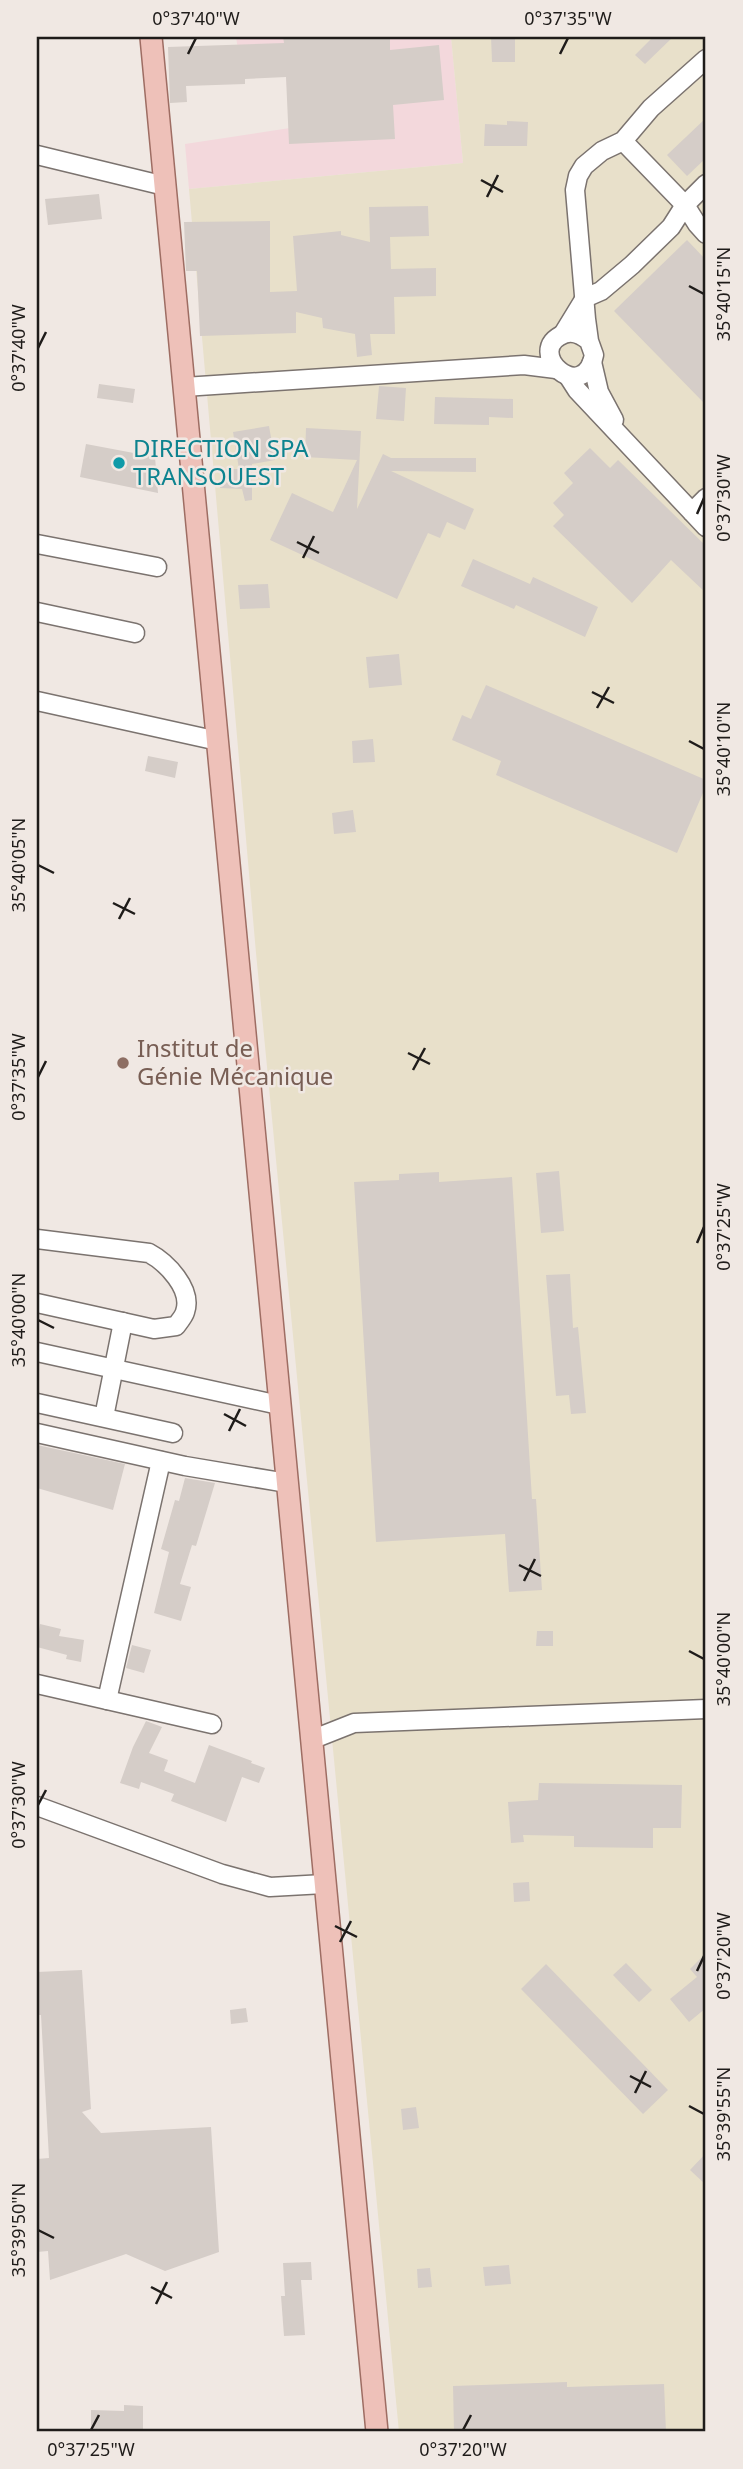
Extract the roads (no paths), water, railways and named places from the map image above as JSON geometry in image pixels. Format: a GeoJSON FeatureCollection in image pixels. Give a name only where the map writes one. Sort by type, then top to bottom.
{"type":"FeatureCollection","features":[{"type":"Feature","properties":{"kind":"main road"},"geometry":{"type":"LineString","coordinates":[[151,39],[377,2432]]}},
{"type":"Feature","properties":{"kind":"street"},"geometry":{"type":"LineString","coordinates":[[638,455],[602,398],[592,362],[593,348],[589,341],[575,190],[578,176],[584,166],[602,151],[623,141],[651,108],[706,59]]}},
{"type":"Feature","properties":{"kind":"street"},"geometry":{"type":"LineString","coordinates":[[623,141],[685,205],[706,234]]}},
{"type":"Feature","properties":{"kind":"street"},"geometry":{"type":"LineString","coordinates":[[37,155],[165,186]]}},
{"type":"Feature","properties":{"kind":"street"},"geometry":{"type":"LineString","coordinates":[[706,184],[685,205],[671,227],[642,255],[601,290],[585,298],[564,334],[553,343],[551,349],[552,363],[706,527]]}},
{"type":"Feature","properties":{"kind":"street"},"geometry":{"type":"LineString","coordinates":[[564,334],[577,333],[589,341]]}},
{"type":"Feature","properties":{"kind":"street"},"geometry":{"type":"LineString","coordinates":[[524,365],[551,349]]}},
{"type":"Feature","properties":{"kind":"street"},"geometry":{"type":"LineString","coordinates":[[184,387],[524,365],[583,373],[592,362]]}},
{"type":"Feature","properties":{"kind":"street"},"geometry":{"type":"LineString","coordinates":[[692,512],[706,498]]}},
{"type":"Feature","properties":{"kind":"street"},"geometry":{"type":"LineString","coordinates":[[37,544],[157,567]]}},
{"type":"Feature","properties":{"kind":"street"},"geometry":{"type":"LineString","coordinates":[[37,612],[135,633]]}},
{"type":"Feature","properties":{"kind":"street"},"geometry":{"type":"LineString","coordinates":[[37,701],[218,741]]}},
{"type":"Feature","properties":{"kind":"street"},"geometry":{"type":"LineString","coordinates":[[37,1239],[149,1253],[162,1259],[177,1277],[186,1300],[185,1312],[176,1326],[154,1329],[37,1303]]}},
{"type":"Feature","properties":{"kind":"street"},"geometry":{"type":"LineString","coordinates":[[104,1418],[123,1322]]}},
{"type":"Feature","properties":{"kind":"street"},"geometry":{"type":"LineString","coordinates":[[37,1352],[279,1405]]}},
{"type":"Feature","properties":{"kind":"street"},"geometry":{"type":"LineString","coordinates":[[37,1403],[173,1433]]}},
{"type":"Feature","properties":{"kind":"street"},"geometry":{"type":"LineString","coordinates":[[37,1433],[161,1461],[287,1483]]}},
{"type":"Feature","properties":{"kind":"street"},"geometry":{"type":"LineString","coordinates":[[107,1700],[161,1461]]}},
{"type":"Feature","properties":{"kind":"street"},"geometry":{"type":"LineString","coordinates":[[37,1684],[212,1724]]}},
{"type":"Feature","properties":{"kind":"street"},"geometry":{"type":"LineString","coordinates":[[311,1740],[354,1723],[706,1709]]}},
{"type":"Feature","properties":{"kind":"street"},"geometry":{"type":"LineString","coordinates":[[37,1806],[222,1874],[270,1887],[324,1884]]}},
{"type":"Feature","properties":{"kind":"place","name":"DIRECTION SPA TRANSOUEST"},"geometry":{"type":"Point","coordinates":[119,463]}},
{"type":"Feature","properties":{"kind":"place","name":"Institut de Génie Mécanique"},"geometry":{"type":"Point","coordinates":[123,1063]}}]}
